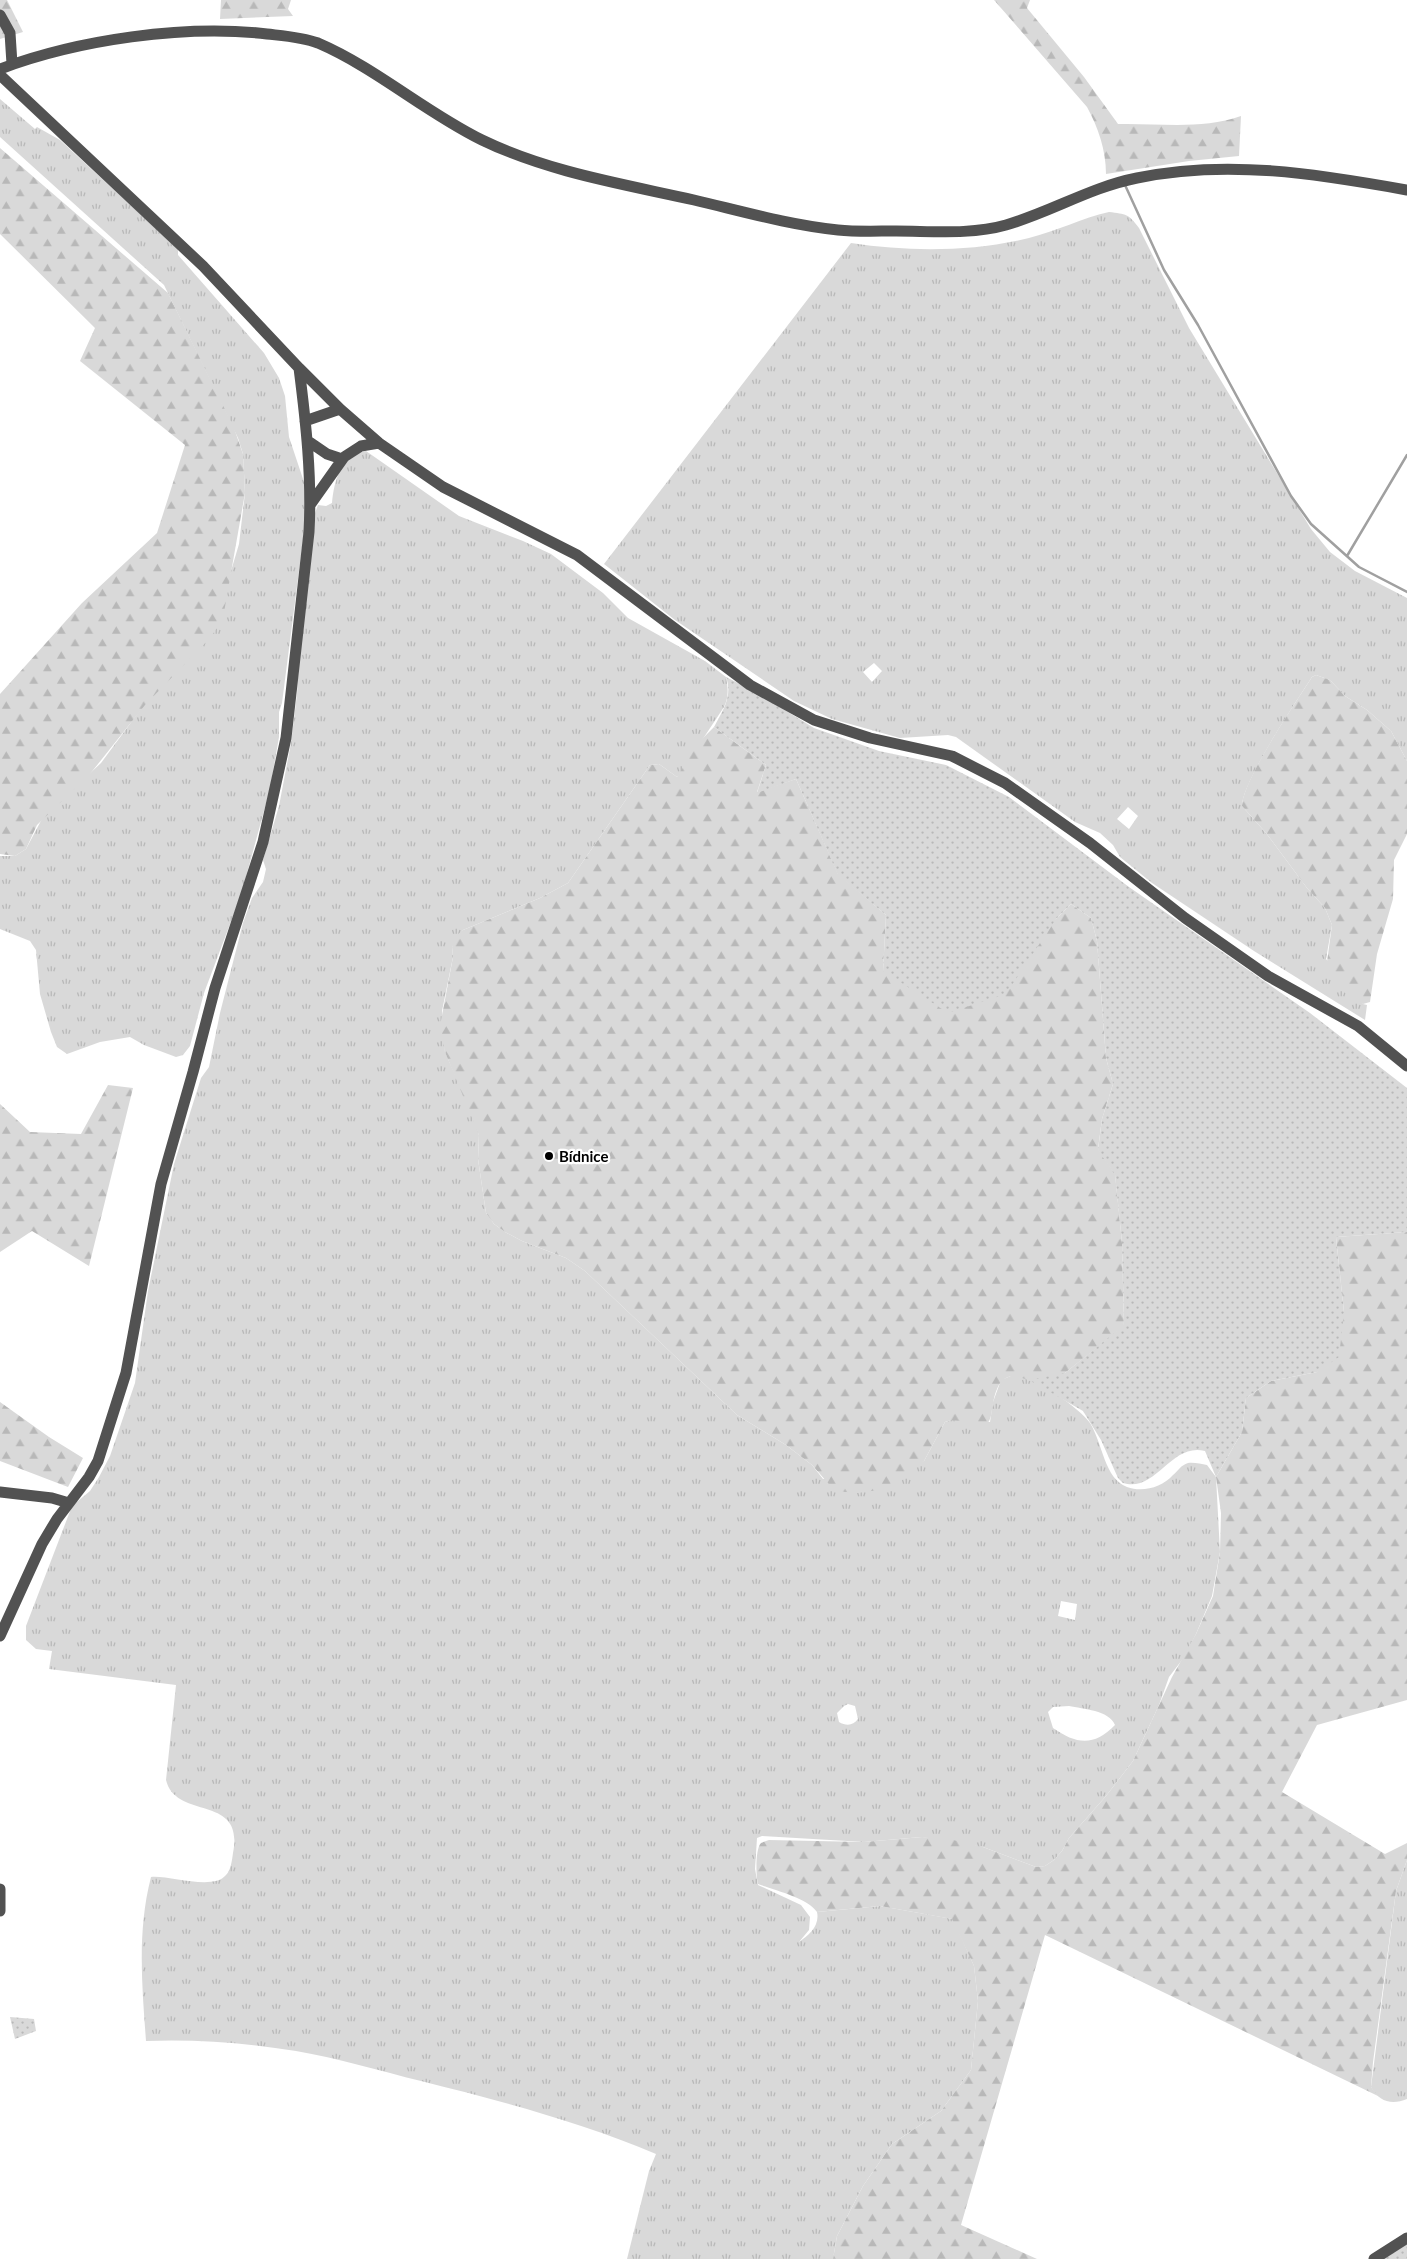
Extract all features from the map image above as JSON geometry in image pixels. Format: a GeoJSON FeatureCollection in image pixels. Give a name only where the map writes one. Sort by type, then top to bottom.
{"type":"FeatureCollection","features":[{"type":"Feature","properties":{"kind":"street"},"geometry":{"type":"LineString","coordinates":[[0,15],[10,33],[12,64]]}},
{"type":"Feature","properties":{"kind":"street"},"geometry":{"type":"LineString","coordinates":[[0,68],[30,57],[130,37],[190,32],[250,32],[297,37],[314,42],[340,54],[481,139],[533,162],[580,175],[754,214],[839,230],[946,232],[984,229],[1005,225],[1129,180],[1194,170],[1269,170],[1337,177],[1407,190]]}},
{"type":"Feature","properties":{"kind":"street"},"geometry":{"type":"LineString","coordinates":[[0,75],[203,266],[340,409],[379,442],[442,487],[577,555],[750,685],[814,720],[870,738],[952,756],[1005,783],[1090,843],[1185,918],[1268,976],[1358,1026],[1407,1066]]}},
{"type":"Feature","properties":{"kind":"street"},"geometry":{"type":"LineString","coordinates":[[0,1636],[42,1544],[57,1519],[89,1477],[98,1461],[126,1373],[161,1184],[215,988],[263,842],[286,738],[310,505],[308,441],[299,368]]}},
{"type":"Feature","properties":{"kind":"street"},"geometry":{"type":"LineString","coordinates":[[306,421],[340,409]]}},
{"type":"Feature","properties":{"kind":"street"},"geometry":{"type":"LineString","coordinates":[[308,441],[327,454],[342,459]]}},
{"type":"Feature","properties":{"kind":"street"},"geometry":{"type":"LineString","coordinates":[[310,505],[342,459],[361,446],[379,442]]}},
{"type":"Feature","properties":{"kind":"street"},"geometry":{"type":"LineString","coordinates":[[0,1492],[52,1498],[69,1503]]}},
{"type":"Feature","properties":{"kind":"street"},"geometry":{"type":"LineString","coordinates":[[0,1889],[0,1910]]}},
{"type":"Feature","properties":{"kind":"street"},"geometry":{"type":"LineString","coordinates":[[1374,2259],[1407,2238]]}},
{"type":"Feature","properties":{"kind":"green space"},"geometry":{"type":"Polygon","coordinates":[[[0,0],[7,0],[23,32],[0,39],[0,0]]]}},
{"type":"Feature","properties":{"kind":"green space"},"geometry":{"type":"Polygon","coordinates":[[[221,0],[291,0],[288,9],[293,16],[220,19],[221,0]]]}},
{"type":"Feature","properties":{"kind":"green space"},"geometry":{"type":"Polygon","coordinates":[[[994,0],[1030,0],[1027,8],[1084,77],[1118,124],[1180,125],[1211,123],[1241,116],[1239,156],[1189,161],[1106,174],[1105,156],[1101,139],[1087,107],[994,0]]]}},
{"type":"Feature","properties":{"kind":"green space"},"geometry":{"type":"Polygon","coordinates":[[[0,99],[35,129],[37,127],[60,140],[178,249],[178,255],[264,353],[279,378],[285,396],[289,437],[306,488],[305,524],[282,703],[279,712],[279,737],[270,789],[241,895],[204,993],[190,1046],[183,1055],[176,1057],[144,1045],[130,1037],[100,1042],[67,1054],[57,1047],[40,994],[36,950],[30,941],[0,929],[0,856],[15,856],[26,849],[43,817],[101,763],[223,598],[239,544],[245,493],[243,454],[238,438],[164,285],[0,137],[0,99]]]}},
{"type":"Feature","properties":{"kind":"green space"},"geometry":{"type":"Polygon","coordinates":[[[0,148],[168,293],[234,428],[243,454],[245,493],[223,618],[211,637],[145,705],[90,774],[37,825],[26,849],[15,856],[0,854],[0,694],[82,603],[157,533],[185,445],[80,361],[95,328],[0,234],[0,148]]]}},
{"type":"Feature","properties":{"kind":"green space"},"geometry":{"type":"Polygon","coordinates":[[[1109,212],[1123,214],[1130,217],[1139,228],[1189,328],[1311,529],[1330,552],[1355,571],[1407,598],[1407,761],[1391,731],[1367,710],[1345,696],[1330,680],[1316,675],[1312,677],[1260,761],[1244,795],[1242,806],[1266,833],[1307,888],[1325,908],[1332,925],[1326,959],[1363,1004],[1367,1005],[1365,1020],[1254,951],[1152,883],[1120,857],[1113,845],[1100,833],[1075,822],[956,737],[948,735],[900,738],[832,719],[794,701],[675,620],[604,564],[851,243],[918,249],[985,246],[1029,238],[1109,212]],[[874,663],[863,672],[872,682],[882,671],[874,663]],[[1128,807],[1117,819],[1129,829],[1138,816],[1128,807]]]}},
{"type":"Feature","properties":{"kind":"green space"},"geometry":{"type":"Polygon","coordinates":[[[366,451],[459,516],[551,554],[603,593],[628,618],[705,661],[726,677],[728,692],[724,707],[677,777],[659,764],[650,765],[568,883],[540,898],[463,930],[452,947],[453,957],[442,1011],[445,1052],[474,1118],[479,1135],[478,1159],[486,1213],[494,1224],[522,1241],[566,1258],[585,1271],[737,1415],[786,1445],[812,1465],[823,1479],[924,1461],[945,1422],[951,1420],[990,1422],[993,1402],[1001,1380],[1013,1375],[1043,1387],[1066,1401],[1084,1416],[1094,1431],[1113,1476],[1119,1483],[1133,1489],[1152,1488],[1169,1479],[1188,1463],[1207,1465],[1216,1477],[1220,1552],[1212,1596],[1196,1634],[1185,1656],[1169,1677],[1159,1705],[1133,1761],[1106,1796],[1069,1838],[1062,1851],[1054,1860],[1045,1866],[1036,1867],[983,1847],[922,1837],[864,1842],[762,1836],[757,1838],[755,1869],[758,1885],[801,1905],[810,1917],[809,1930],[799,1942],[815,1926],[817,1912],[880,1906],[953,1919],[974,1966],[978,2001],[971,2070],[941,2111],[892,2144],[863,2186],[837,2236],[833,2259],[627,2259],[649,2171],[656,2154],[627,2142],[540,2113],[327,2057],[240,2044],[202,2041],[146,2041],[142,1979],[142,1938],[151,1877],[201,1882],[220,1880],[228,1873],[230,1868],[234,1834],[229,1822],[220,1814],[182,1800],[172,1792],[166,1780],[176,1685],[49,1669],[52,1651],[36,1649],[26,1640],[26,1626],[72,1506],[90,1491],[110,1456],[135,1383],[148,1291],[174,1164],[201,1078],[209,1067],[220,1013],[243,923],[252,898],[263,882],[266,869],[263,860],[279,806],[291,743],[297,694],[301,631],[315,513],[318,505],[326,506],[332,503],[340,470],[350,457],[366,451]],[[1061,1601],[1058,1616],[1075,1620],[1077,1604],[1061,1601]],[[848,1704],[837,1713],[839,1722],[847,1725],[854,1723],[858,1719],[855,1706],[848,1704]],[[1069,1706],[1053,1707],[1048,1712],[1053,1728],[1077,1740],[1085,1741],[1100,1737],[1115,1725],[1112,1720],[1102,1713],[1069,1706]]]}},
{"type":"Feature","properties":{"kind":"green space"},"geometry":{"type":"Polygon","coordinates":[[[1316,675],[1330,680],[1345,696],[1367,710],[1391,731],[1407,761],[1407,834],[1394,860],[1393,899],[1377,954],[1370,1002],[1363,1004],[1345,993],[1326,969],[1332,925],[1325,908],[1307,888],[1266,833],[1242,806],[1244,794],[1260,761],[1312,677],[1316,675]]]}},
{"type":"Feature","properties":{"kind":"green space"},"geometry":{"type":"Polygon","coordinates":[[[726,677],[754,691],[814,728],[879,751],[946,765],[1009,797],[1129,887],[1310,1013],[1407,1088],[1407,1232],[1336,1237],[1344,1312],[1339,1357],[1317,1372],[1271,1381],[1246,1398],[1242,1432],[1216,1477],[1205,1451],[1193,1450],[1182,1454],[1145,1481],[1135,1484],[1123,1483],[1118,1478],[1101,1440],[1083,1411],[1029,1380],[1065,1373],[1124,1325],[1122,1242],[1115,1175],[1098,1150],[1102,1119],[1113,1084],[1106,1058],[1097,941],[1091,918],[1071,904],[1056,919],[1006,994],[948,1013],[883,971],[886,915],[838,875],[796,779],[757,793],[766,765],[714,727],[728,697],[726,677]]]}},
{"type":"Feature","properties":{"kind":"green space"},"geometry":{"type":"Polygon","coordinates":[[[714,727],[766,765],[757,792],[796,779],[838,874],[886,915],[883,971],[1056,919],[1071,904],[1091,918],[1097,941],[1106,1058],[1113,1084],[1102,1119],[1098,1149],[1115,1174],[1122,1242],[1124,1326],[1065,1373],[1050,1392],[1031,1381],[1014,1376],[1007,1377],[1001,1382],[996,1391],[990,1419],[985,1426],[960,1421],[945,1422],[924,1461],[878,1490],[858,1493],[835,1491],[812,1465],[786,1445],[737,1415],[585,1271],[566,1258],[522,1241],[494,1224],[486,1213],[478,1159],[479,1135],[445,1052],[440,1026],[455,937],[463,930],[540,898],[568,883],[650,765],[659,764],[677,777],[699,742],[714,727]]]}},
{"type":"Feature","properties":{"kind":"green space"},"geometry":{"type":"Polygon","coordinates":[[[108,1085],[133,1088],[89,1266],[32,1231],[0,1252],[0,1104],[30,1132],[81,1134],[108,1085]]]}},
{"type":"Feature","properties":{"kind":"green space"},"geometry":{"type":"Polygon","coordinates":[[[1407,1232],[1407,1700],[1317,1725],[1282,1792],[1385,1854],[1407,1843],[1407,1860],[1396,1891],[1373,2062],[1371,2087],[1378,2096],[1045,1935],[961,2225],[1037,2259],[833,2259],[837,2236],[863,2186],[892,2144],[941,2111],[971,2070],[978,2001],[974,1966],[952,1919],[880,1906],[817,1912],[813,1907],[799,1899],[758,1884],[756,1863],[759,1846],[761,1843],[769,1840],[864,1842],[922,1837],[949,1839],[983,1847],[1036,1867],[1045,1866],[1054,1860],[1062,1851],[1069,1838],[1106,1796],[1133,1761],[1172,1677],[1196,1634],[1213,1596],[1220,1552],[1221,1513],[1216,1477],[1242,1432],[1246,1398],[1271,1381],[1317,1372],[1344,1312],[1336,1237],[1407,1232]]]}},
{"type":"Feature","properties":{"kind":"green space"},"geometry":{"type":"Polygon","coordinates":[[[0,1402],[49,1437],[83,1458],[68,1487],[0,1461],[0,1402]]]}},
{"type":"Feature","properties":{"kind":"green space"},"geometry":{"type":"Polygon","coordinates":[[[1407,1860],[1407,2099],[1391,2102],[1378,2096],[1371,2087],[1396,1891],[1407,1860]]]}},
{"type":"Feature","properties":{"kind":"green space"},"geometry":{"type":"Polygon","coordinates":[[[10,2017],[34,2019],[36,2031],[15,2039],[10,2017]]]}},
{"type":"Feature","properties":{"kind":"green space"},"geometry":{"type":"Polygon","coordinates":[[[1407,2244],[1407,2259],[1383,2259],[1407,2244]]]}},
{"type":"Feature","properties":{"kind":"waterway"},"geometry":{"type":"LineString","coordinates":[[1125,185],[1164,270],[1198,325],[1291,496],[1311,524],[1359,567],[1407,592]]}},
{"type":"Feature","properties":{"kind":"waterway"},"geometry":{"type":"LineString","coordinates":[[1347,556],[1407,455]]}},
{"type":"Feature","properties":{"kind":"place","name":"Bídnice"},"geometry":{"type":"Point","coordinates":[549,1156]}}]}
